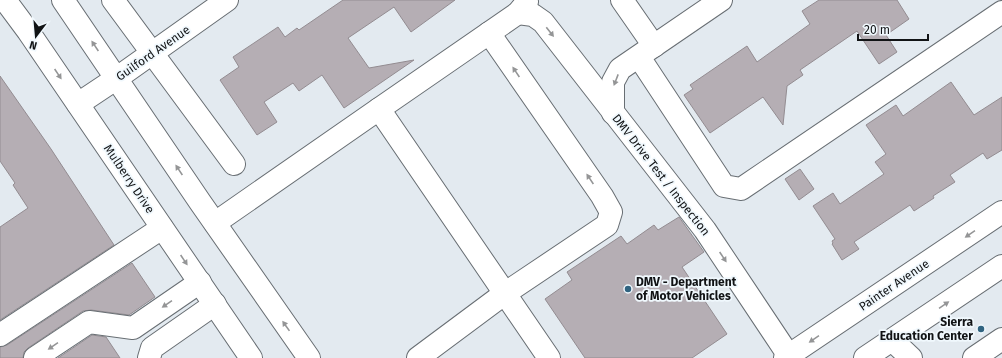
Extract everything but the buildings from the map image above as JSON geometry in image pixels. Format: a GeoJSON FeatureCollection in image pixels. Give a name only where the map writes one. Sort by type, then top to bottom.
{"type":"FeatureCollection","features":[{"type":"Feature","properties":{"kind":"main road","name":"Mulberry Drive"},"geometry":{"type":"LineString","coordinates":[[5,0],[78,104],[251,358]]}},
{"type":"Feature","properties":{"kind":"main road"},"geometry":{"type":"LineString","coordinates":[[63,0],[309,358]]}},
{"type":"Feature","properties":{"kind":"main road"},"geometry":{"type":"LineString","coordinates":[[113,0],[234,164]]}},
{"type":"Feature","properties":{"kind":"main road","name":"Guilford Avenue"},"geometry":{"type":"LineString","coordinates":[[78,104],[227,0]]}},
{"type":"Feature","properties":{"kind":"main road"},"geometry":{"type":"LineString","coordinates":[[622,0],[647,51],[724,186],[742,189],[1002,12]]}},
{"type":"Feature","properties":{"kind":"main road"},"geometry":{"type":"LineString","coordinates":[[613,113],[613,82],[620,69],[721,0]]}},
{"type":"Feature","properties":{"kind":"main road"},"geometry":{"type":"LineString","coordinates":[[215,223],[490,33],[523,7]]}},
{"type":"Feature","properties":{"kind":"main road","name":"DMV Drive Test / Inspection"},"geometry":{"type":"LineString","coordinates":[[523,7],[543,22],[705,230],[787,357]]}},
{"type":"Feature","properties":{"kind":"main road"},"geometry":{"type":"LineString","coordinates":[[418,358],[504,294],[607,225],[611,212],[602,196],[490,33]]}},
{"type":"Feature","properties":{"kind":"main road"},"geometry":{"type":"LineString","coordinates":[[379,109],[549,358]]}},
{"type":"Feature","properties":{"kind":"main road","name":"Painter Avenue"},"geometry":{"type":"LineString","coordinates":[[787,357],[1002,212]]}},
{"type":"Feature","properties":{"kind":"main road"},"geometry":{"type":"LineString","coordinates":[[0,335],[162,228]]}},
{"type":"Feature","properties":{"kind":"main road"},"geometry":{"type":"LineString","coordinates":[[865,358],[1002,266]]}},
{"type":"Feature","properties":{"kind":"main road"},"geometry":{"type":"LineString","coordinates":[[35,358],[89,322],[132,328],[200,282]]}},
{"type":"Feature","properties":{"kind":"main road"},"geometry":{"type":"LineString","coordinates":[[149,358],[152,348],[215,304]]}},
{"type":"Feature","properties":{"kind":"main road"},"geometry":{"type":"LineString","coordinates":[[974,358],[1002,339]]}},
{"type":"Feature","properties":{"kind":"main road"},"geometry":{"type":"LineString","coordinates":[[892,340],[911,358]]}},
{"type":"Feature","properties":{"kind":"place","name":"DMV - Department of Motor Vehicles"},"geometry":{"type":"Point","coordinates":[628,289]}},
{"type":"Feature","properties":{"kind":"place","name":"Sierra Education Center"},"geometry":{"type":"Point","coordinates":[981,329]}}]}
